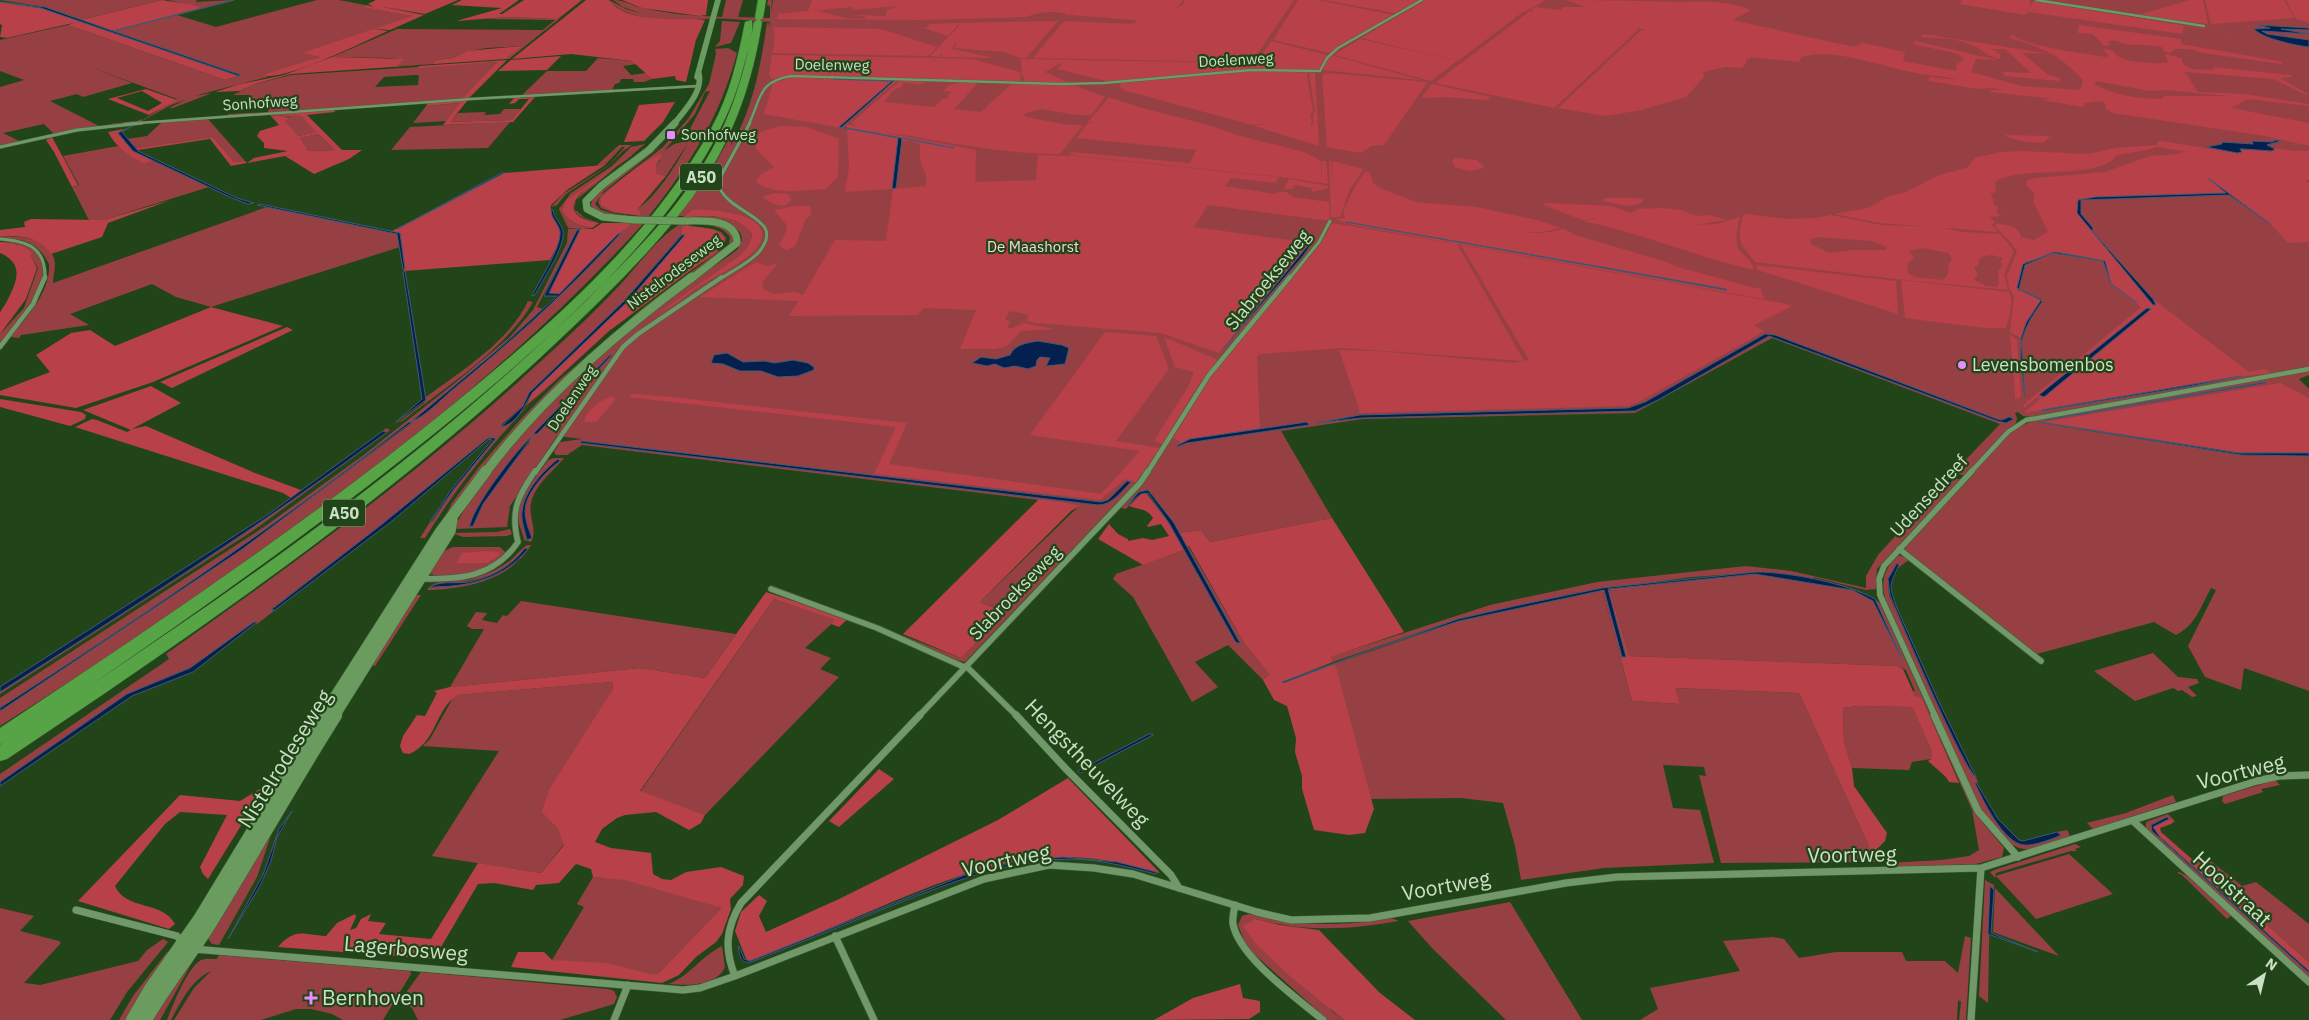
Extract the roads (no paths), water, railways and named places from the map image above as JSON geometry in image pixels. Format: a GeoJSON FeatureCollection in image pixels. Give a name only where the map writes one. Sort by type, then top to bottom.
{"type":"FeatureCollection","features":[{"type":"Feature","properties":{"kind":"highway","name":"A50"},"geometry":{"type":"LineString","coordinates":[[0,737],[162,628],[346,496],[446,418],[559,319],[603,275],[678,191],[707,145],[727,106],[753,19],[762,0]]}},
{"type":"Feature","properties":{"kind":"highway","name":"A50"},"geometry":{"type":"LineString","coordinates":[[0,754],[178,633],[315,534],[458,423],[558,335],[644,246],[679,207],[700,178],[728,128],[750,73],[753,19]]}},
{"type":"Feature","properties":{"kind":"street","name":"Nistelrodeseweg"},"geometry":{"type":"LineString","coordinates":[[133,1020],[151,989],[187,946],[210,923],[296,776],[439,543],[453,517],[502,450],[571,376],[657,303],[732,250],[737,243],[737,235],[730,228],[715,223],[635,220],[597,216],[587,209],[586,201],[594,192],[656,144],[675,125],[691,100],[696,86],[718,0]]}},
{"type":"Feature","properties":{"kind":"street","name":"Doelenweg"},"geometry":{"type":"LineString","coordinates":[[417,579],[453,579],[474,575],[487,570],[512,554],[518,542],[513,528],[513,520],[521,492],[623,347],[638,334],[758,253],[768,238],[766,228],[760,221],[729,204],[718,184],[721,175],[744,138],[765,86],[769,82],[791,76],[1077,84],[1251,70],[1320,72],[1327,58],[1338,48],[1422,0]]}},
{"type":"Feature","properties":{"kind":"street"},"geometry":{"type":"LineString","coordinates":[[2036,0],[2204,26]]}},
{"type":"Feature","properties":{"kind":"street","name":"Sonhofweg"},"geometry":{"type":"LineString","coordinates":[[0,147],[93,128],[461,100],[696,86]]}},
{"type":"Feature","properties":{"kind":"street","name":"Slabroekseweg"},"geometry":{"type":"LineString","coordinates":[[735,976],[730,965],[726,938],[730,920],[741,902],[1140,483],[1209,375],[1319,242],[1330,221]]}},
{"type":"Feature","properties":{"kind":"street"},"geometry":{"type":"LineString","coordinates":[[0,240],[16,240],[33,246],[45,263],[46,271],[36,301],[0,347]]}},
{"type":"Feature","properties":{"kind":"street","name":"Udensedreef"},"geometry":{"type":"LineString","coordinates":[[2018,857],[1978,812],[1880,595],[1879,580],[1884,566],[2008,432],[2026,420],[2309,370]]}},
{"type":"Feature","properties":{"kind":"street"},"geometry":{"type":"LineString","coordinates":[[1899,549],[2041,661]]}},
{"type":"Feature","properties":{"kind":"street","name":"Hengstheuvelweg"},"geometry":{"type":"LineString","coordinates":[[771,589],[877,628],[965,667],[998,695],[1066,769],[1171,875],[1179,888]]}},
{"type":"Feature","properties":{"kind":"street","name":"Voortweg"},"geometry":{"type":"LineString","coordinates":[[628,985],[683,990],[700,988],[984,879],[1049,865],[1094,868],[1133,874],[1235,906],[1291,920],[1370,918],[1566,883],[1617,877],[1932,871],[1981,868],[2258,781],[2279,776],[2309,775]]}},
{"type":"Feature","properties":{"kind":"street","name":"Hooistraat"},"geometry":{"type":"LineString","coordinates":[[2133,821],[2309,982]]}},
{"type":"Feature","properties":{"kind":"street"},"geometry":{"type":"LineString","coordinates":[[1971,1020],[1981,868]]}},
{"type":"Feature","properties":{"kind":"street"},"geometry":{"type":"LineString","coordinates":[[1235,906],[1233,927],[1240,941],[1252,957],[1322,1020]]}},
{"type":"Feature","properties":{"kind":"street"},"geometry":{"type":"LineString","coordinates":[[76,910],[177,936],[187,946]]}},
{"type":"Feature","properties":{"kind":"street"},"geometry":{"type":"LineString","coordinates":[[835,936],[874,1020]]}},
{"type":"Feature","properties":{"kind":"street","name":"Nistelrodeseweg"},"geometry":{"type":"LineString","coordinates":[[145,1020],[187,946]]}},
{"type":"Feature","properties":{"kind":"street","name":"Lagerbosweg"},"geometry":{"type":"LineString","coordinates":[[187,946],[203,952],[218,950],[246,952],[628,985]]}},
{"type":"Feature","properties":{"kind":"street"},"geometry":{"type":"LineString","coordinates":[[614,1020],[628,985]]}},
{"type":"Feature","properties":{"kind":"water"},"geometry":{"type":"Polygon","coordinates":[[[0,2],[45,7],[241,75],[239,76],[41,8],[0,2]]]}},
{"type":"Feature","properties":{"kind":"water"},"geometry":{"type":"Polygon","coordinates":[[[2257,25],[2309,28],[2309,30],[2281,29],[2309,34],[2262,31],[2267,34],[2309,40],[2309,47],[2271,38],[2254,29],[2270,28],[2257,25]]]}},
{"type":"Feature","properties":{"kind":"water"},"geometry":{"type":"Polygon","coordinates":[[[833,79],[894,81],[842,127],[902,138],[896,188],[892,189],[898,138],[839,127],[892,81],[833,79]]]}},
{"type":"Feature","properties":{"kind":"water"},"geometry":{"type":"Polygon","coordinates":[[[134,125],[122,132],[138,151],[237,198],[254,203],[248,204],[232,198],[133,151],[118,133],[134,125]]]}},
{"type":"Feature","properties":{"kind":"water"},"geometry":{"type":"Polygon","coordinates":[[[2276,140],[2281,141],[2267,145],[2275,149],[2272,151],[2240,149],[2242,152],[2237,153],[2206,147],[2222,144],[2222,142],[2253,144],[2252,141],[2272,142],[2276,140]]]}},
{"type":"Feature","properties":{"kind":"water"},"geometry":{"type":"Polygon","coordinates":[[[501,173],[504,173],[397,229],[501,173]]]}},
{"type":"Feature","properties":{"kind":"water"},"geometry":{"type":"Polygon","coordinates":[[[2208,178],[2270,224],[2229,195],[2081,200],[2081,214],[2093,228],[2092,231],[2153,299],[2156,305],[2153,305],[2077,213],[2078,200],[2095,197],[2226,193],[2208,178]]]}},
{"type":"Feature","properties":{"kind":"water"},"geometry":{"type":"Polygon","coordinates":[[[260,204],[400,233],[405,269],[403,269],[397,234],[257,205],[260,204]]]}},
{"type":"Feature","properties":{"kind":"water"},"geometry":{"type":"Polygon","coordinates":[[[551,210],[553,210],[562,228],[563,237],[553,263],[535,295],[532,296],[554,255],[560,238],[560,231],[551,210]]]}},
{"type":"Feature","properties":{"kind":"water"},"geometry":{"type":"Polygon","coordinates":[[[1346,222],[1726,289],[1727,290],[1346,222]]]}},
{"type":"Feature","properties":{"kind":"water"},"geometry":{"type":"Polygon","coordinates":[[[577,230],[580,230],[549,293],[559,294],[621,233],[581,275],[496,354],[432,408],[412,421],[501,347],[557,296],[544,296],[577,230]]]}},
{"type":"Feature","properties":{"kind":"water"},"geometry":{"type":"Polygon","coordinates":[[[682,235],[685,235],[630,299],[532,393],[512,422],[501,427],[523,406],[529,393],[624,301],[682,235]]]}},
{"type":"Feature","properties":{"kind":"water"},"geometry":{"type":"Polygon","coordinates":[[[1310,243],[1312,243],[1303,256],[1223,349],[1310,243]]]}},
{"type":"Feature","properties":{"kind":"water"},"geometry":{"type":"Polygon","coordinates":[[[2055,252],[2105,261],[2111,284],[2103,261],[2053,253],[2025,265],[2019,289],[2017,288],[2023,264],[2055,252]]]}},
{"type":"Feature","properties":{"kind":"water"},"geometry":{"type":"Polygon","coordinates":[[[405,271],[426,400],[396,422],[422,399],[403,272],[405,271]]]}},
{"type":"Feature","properties":{"kind":"water"},"geometry":{"type":"Polygon","coordinates":[[[2019,289],[2041,299],[2042,302],[2027,327],[2021,345],[2021,338],[2026,323],[2041,300],[2019,289]]]}},
{"type":"Feature","properties":{"kind":"water"},"geometry":{"type":"Polygon","coordinates":[[[2147,308],[2151,309],[2044,397],[2039,395],[2147,308]]]}},
{"type":"Feature","properties":{"kind":"water"},"geometry":{"type":"Polygon","coordinates":[[[1765,334],[1775,335],[1997,419],[2002,420],[2009,417],[2014,419],[2006,423],[1997,421],[1769,336],[1660,399],[1635,411],[1361,418],[1317,423],[1360,415],[1628,408],[1645,402],[1765,334]]]}},
{"type":"Feature","properties":{"kind":"water"},"geometry":{"type":"Polygon","coordinates":[[[1038,341],[1069,348],[1065,364],[1046,366],[1050,358],[1040,357],[1037,360],[1036,366],[1028,369],[1015,366],[1004,368],[995,364],[987,366],[972,363],[981,357],[996,359],[1010,355],[1018,346],[1038,341]]]}},
{"type":"Feature","properties":{"kind":"water"},"geometry":{"type":"Polygon","coordinates":[[[2021,345],[2025,397],[2021,357],[2021,345]]]}},
{"type":"Feature","properties":{"kind":"water"},"geometry":{"type":"Polygon","coordinates":[[[727,353],[743,362],[764,361],[775,363],[793,360],[808,363],[814,367],[814,370],[798,376],[778,377],[761,371],[740,371],[723,364],[711,363],[714,355],[727,353]]]}},
{"type":"Feature","properties":{"kind":"water"},"geometry":{"type":"Polygon","coordinates":[[[612,355],[537,434],[533,434],[612,355]]]}},
{"type":"Feature","properties":{"kind":"water"},"geometry":{"type":"Polygon","coordinates":[[[2242,376],[2192,386],[2041,411],[2042,410],[2242,376]]]}},
{"type":"Feature","properties":{"kind":"water"},"geometry":{"type":"Polygon","coordinates":[[[2265,382],[2266,383],[2045,420],[2265,382]]]}},
{"type":"Feature","properties":{"kind":"water"},"geometry":{"type":"Polygon","coordinates":[[[409,422],[412,422],[241,550],[0,711],[0,708],[105,640],[259,534],[409,422]]]}},
{"type":"Feature","properties":{"kind":"water"},"geometry":{"type":"Polygon","coordinates":[[[1307,422],[1309,425],[1187,443],[1177,447],[1190,439],[1307,422]]]}},
{"type":"Feature","properties":{"kind":"water"},"geometry":{"type":"Polygon","coordinates":[[[2038,422],[2238,453],[2309,453],[2309,456],[2241,455],[2038,422]]]}},
{"type":"Feature","properties":{"kind":"water"},"geometry":{"type":"Polygon","coordinates":[[[383,431],[387,432],[244,533],[0,692],[0,687],[270,513],[383,431]]]}},
{"type":"Feature","properties":{"kind":"water"},"geometry":{"type":"Polygon","coordinates":[[[532,437],[483,504],[473,526],[470,527],[477,508],[495,480],[516,453],[532,437]]]}},
{"type":"Feature","properties":{"kind":"water"},"geometry":{"type":"Polygon","coordinates":[[[488,438],[496,438],[454,489],[431,522],[451,490],[492,440],[489,439],[392,521],[275,610],[271,610],[381,525],[488,438]]]}},
{"type":"Feature","properties":{"kind":"water"},"geometry":{"type":"Polygon","coordinates":[[[581,441],[1101,502],[1108,500],[1127,481],[1131,482],[1108,503],[1098,505],[580,443],[581,441]]]}},
{"type":"Feature","properties":{"kind":"water"},"geometry":{"type":"Polygon","coordinates":[[[558,459],[560,461],[543,476],[533,489],[526,504],[525,515],[532,538],[527,540],[522,515],[526,497],[546,469],[558,459]]]}},
{"type":"Feature","properties":{"kind":"water"},"geometry":{"type":"Polygon","coordinates":[[[1951,477],[1954,479],[1911,525],[1907,524],[1951,477]]]}},
{"type":"Feature","properties":{"kind":"water"},"geometry":{"type":"Polygon","coordinates":[[[1148,490],[1174,523],[1240,643],[1235,641],[1169,523],[1148,493],[1141,494],[1127,505],[1139,492],[1148,490]]]}},
{"type":"Feature","properties":{"kind":"water"},"geometry":{"type":"Polygon","coordinates":[[[525,548],[528,549],[512,564],[494,575],[463,585],[430,588],[437,584],[468,582],[484,578],[507,566],[525,548]]]}},
{"type":"Feature","properties":{"kind":"water"},"geometry":{"type":"Polygon","coordinates":[[[1897,563],[1899,565],[1891,586],[1897,608],[1939,702],[1976,777],[1946,724],[1890,595],[1888,579],[1897,563]]]}},
{"type":"Feature","properties":{"kind":"water"},"geometry":{"type":"Polygon","coordinates":[[[1756,572],[1784,574],[1833,583],[1863,593],[1875,599],[1902,659],[1873,601],[1852,590],[1755,574],[1608,589],[1626,657],[1622,657],[1604,590],[1459,621],[1376,648],[1458,619],[1602,588],[1756,572]]]}},
{"type":"Feature","properties":{"kind":"water"},"geometry":{"type":"Polygon","coordinates":[[[254,622],[257,622],[193,672],[132,696],[0,786],[0,782],[127,694],[190,668],[254,622]]]}},
{"type":"Feature","properties":{"kind":"water"},"geometry":{"type":"Polygon","coordinates":[[[1363,653],[1283,683],[1282,682],[1363,653]]]}},
{"type":"Feature","properties":{"kind":"water"},"geometry":{"type":"Polygon","coordinates":[[[1149,734],[1153,735],[1080,773],[1078,771],[1149,734]]]}},
{"type":"Feature","properties":{"kind":"water"},"geometry":{"type":"Polygon","coordinates":[[[1976,782],[1998,819],[2019,840],[2023,841],[2057,832],[2061,835],[2033,844],[2024,845],[2016,842],[2001,829],[1988,810],[1976,782]]]}},
{"type":"Feature","properties":{"kind":"water"},"geometry":{"type":"Polygon","coordinates":[[[292,811],[277,837],[271,861],[260,886],[228,939],[263,875],[279,829],[292,811]]]}},
{"type":"Feature","properties":{"kind":"water"},"geometry":{"type":"Polygon","coordinates":[[[2167,817],[2169,819],[2153,827],[2160,837],[2309,973],[2152,831],[2151,825],[2167,817]]]}},
{"type":"Feature","properties":{"kind":"water"},"geometry":{"type":"Polygon","coordinates":[[[1063,857],[1117,862],[1156,872],[1156,874],[1081,859],[1045,860],[1021,864],[997,869],[950,884],[751,962],[745,962],[740,956],[739,946],[744,959],[750,961],[967,874],[1017,862],[1063,857]]]}},
{"type":"Feature","properties":{"kind":"water"},"geometry":{"type":"Polygon","coordinates":[[[1990,886],[1994,890],[1991,933],[2038,952],[1988,934],[1990,886]]]}},
{"type":"Feature","properties":{"kind":"place","name":"Sonhofweg"},"geometry":{"type":"Point","coordinates":[671,135]}},
{"type":"Feature","properties":{"kind":"place","name":"Levensbomenbos"},"geometry":{"type":"Point","coordinates":[1962,365]}},
{"type":"Feature","properties":{"kind":"place","name":"Bernhoven"},"geometry":{"type":"Point","coordinates":[311,998]}},
{"type":"Feature","properties":{"kind":"park label","name":"De Maashorst"},"geometry":{"type":"Point","coordinates":[1033,247]}}]}
